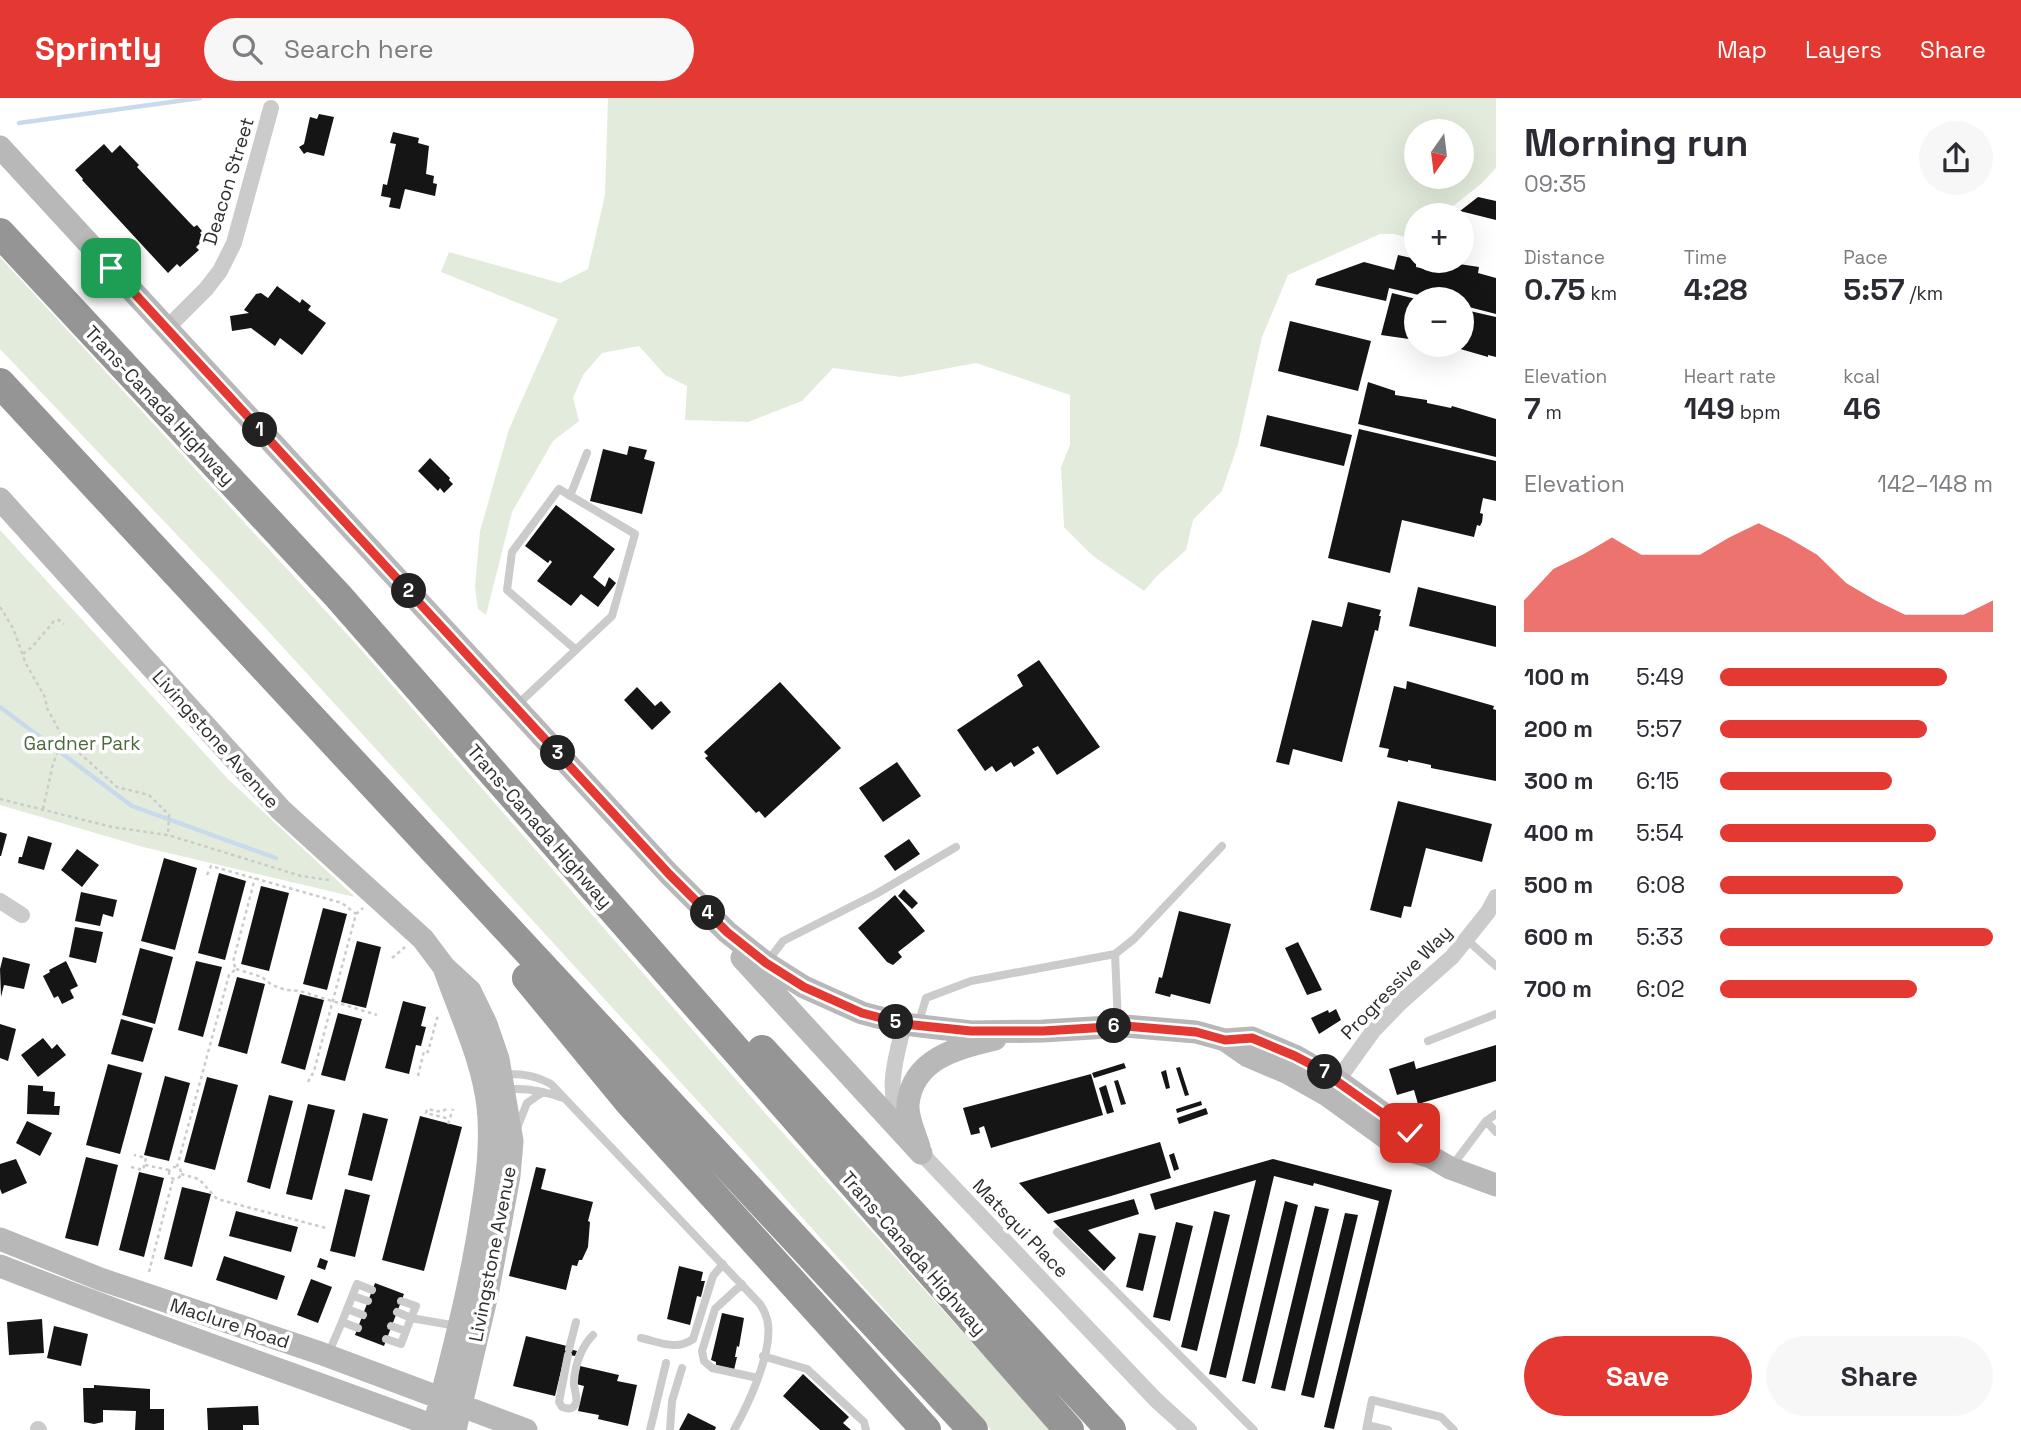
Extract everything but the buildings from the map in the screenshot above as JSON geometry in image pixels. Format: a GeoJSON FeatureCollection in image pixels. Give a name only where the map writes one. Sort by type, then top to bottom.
{"type":"FeatureCollection","features":[{"type":"Feature","properties":{"kind":"highway","name":"Trans-Canada Highway"},"geometry":{"type":"LineString","coordinates":[[0,233],[338,596],[1069,1430]]}},
{"type":"Feature","properties":{"kind":"highway"},"geometry":{"type":"LineString","coordinates":[[0,383],[973,1430]]}},
{"type":"Feature","properties":{"kind":"highway"},"geometry":{"type":"LineString","coordinates":[[352,763],[630,1103],[926,1430]]}},
{"type":"Feature","properties":{"kind":"highway"},"geometry":{"type":"LineString","coordinates":[[577,869],[744,1030],[1111,1430]]}},
{"type":"Feature","properties":{"kind":"highway"},"geometry":{"type":"LineString","coordinates":[[888,1390],[920,1430]]}},
{"type":"Feature","properties":{"kind":"street","name":"Deacon Street"},"geometry":{"type":"LineString","coordinates":[[167,328],[206,289],[220,271],[234,243],[273,103]]}},
{"type":"Feature","properties":{"kind":"street"},"geometry":{"type":"LineString","coordinates":[[0,147],[669,874],[727,932],[766,963],[804,987],[843,1006],[911,1025],[971,1031],[1043,1031],[1119,1026],[1196,1032],[1225,1040],[1252,1038],[1295,1056],[1332,1088],[1410,1133],[1440,1163],[1496,1185]]}},
{"type":"Feature","properties":{"kind":"street","name":"Livingstone Avenue"},"geometry":{"type":"LineString","coordinates":[[0,499],[281,810],[423,939],[444,967],[470,992],[486,1024],[497,1084],[512,1141],[509,1176],[497,1242],[446,1420]]}},
{"type":"Feature","properties":{"kind":"street"},"geometry":{"type":"LineString","coordinates":[[669,874],[712,925],[920,1153]]}},
{"type":"Feature","properties":{"kind":"street","name":"Progressive Way"},"geometry":{"type":"LineString","coordinates":[[1332,1088],[1373,1031],[1452,957],[1496,897]]}},
{"type":"Feature","properties":{"kind":"street"},"geometry":{"type":"LineString","coordinates":[[0,901],[22,915]]}},
{"type":"Feature","properties":{"kind":"street","name":"Matsqui Place"},"geometry":{"type":"LineString","coordinates":[[911,1025],[893,1075],[891,1094],[896,1113],[920,1153],[1156,1401],[1189,1430]]}},
{"type":"Feature","properties":{"kind":"street"},"geometry":{"type":"LineString","coordinates":[[920,1153],[908,1103],[914,1084],[925,1066],[940,1056],[977,1044],[1043,1031]]}},
{"type":"Feature","properties":{"kind":"street","name":"Livingstone Avenue"},"geometry":{"type":"LineString","coordinates":[[446,1420],[488,1172],[497,1084]]}},
{"type":"Feature","properties":{"kind":"street","name":"Maclure Road"},"geometry":{"type":"LineString","coordinates":[[0,1239],[100,1279],[328,1356],[446,1420]]}},
{"type":"Feature","properties":{"kind":"street","name":"Maclure Road"},"geometry":{"type":"LineString","coordinates":[[0,1266],[128,1316],[304,1377],[446,1420]]}},
{"type":"Feature","properties":{"kind":"street"},"geometry":{"type":"LineString","coordinates":[[446,1420],[483,1430]]}},
{"type":"Feature","properties":{"kind":"street"},"geometry":{"type":"LineString","coordinates":[[446,1420],[526,1430]]}},
{"type":"Feature","properties":{"kind":"lane"},"geometry":{"type":"LineString","coordinates":[[570,496],[587,453]]}},
{"type":"Feature","properties":{"kind":"lane"},"geometry":{"type":"LineString","coordinates":[[515,707],[576,650],[612,616],[635,534],[559,489],[512,552],[507,590],[576,650]]}},
{"type":"Feature","properties":{"kind":"lane"},"geometry":{"type":"LineString","coordinates":[[911,1025],[926,998],[971,981],[1115,954],[1134,939],[1222,846]]}},
{"type":"Feature","properties":{"kind":"lane"},"geometry":{"type":"LineString","coordinates":[[766,963],[783,941],[876,894],[956,847]]}},
{"type":"Feature","properties":{"kind":"lane"},"geometry":{"type":"LineString","coordinates":[[1466,939],[1496,966]]}},
{"type":"Feature","properties":{"kind":"lane"},"geometry":{"type":"LineString","coordinates":[[1115,954],[1119,1026]]}},
{"type":"Feature","properties":{"kind":"lane"},"geometry":{"type":"LineString","coordinates":[[1428,1041],[1496,1014]]}},
{"type":"Feature","properties":{"kind":"lane"},"geometry":{"type":"LineString","coordinates":[[497,1084],[519,1073],[539,1077],[551,1084],[760,1304],[768,1324],[768,1338],[749,1404],[734,1430]]}},
{"type":"Feature","properties":{"kind":"lane"},"geometry":{"type":"LineString","coordinates":[[497,1084],[543,1092],[565,1100]]}},
{"type":"Feature","properties":{"kind":"lane"},"geometry":{"type":"LineString","coordinates":[[512,1141],[527,1102],[543,1092]]}},
{"type":"Feature","properties":{"kind":"lane"},"geometry":{"type":"LineString","coordinates":[[1440,1163],[1496,1114]]}},
{"type":"Feature","properties":{"kind":"lane"},"geometry":{"type":"LineString","coordinates":[[1486,1121],[1496,1132]]}},
{"type":"Feature","properties":{"kind":"lane"},"geometry":{"type":"LineString","coordinates":[[1057,1232],[1254,1430]]}},
{"type":"Feature","properties":{"kind":"lane"},"geometry":{"type":"LineString","coordinates":[[641,1338],[676,1346],[685,1345],[693,1339],[713,1276],[723,1264]]}},
{"type":"Feature","properties":{"kind":"lane"},"geometry":{"type":"LineString","coordinates":[[328,1356],[357,1284],[372,1290]]}},
{"type":"Feature","properties":{"kind":"lane"},"geometry":{"type":"LineString","coordinates":[[742,1284],[715,1309],[702,1352],[704,1361],[712,1367],[758,1378]]}},
{"type":"Feature","properties":{"kind":"lane"},"geometry":{"type":"LineString","coordinates":[[353,1296],[368,1301]]}},
{"type":"Feature","properties":{"kind":"lane"},"geometry":{"type":"LineString","coordinates":[[386,1339],[401,1344],[416,1306],[401,1301]]}},
{"type":"Feature","properties":{"kind":"lane"},"geometry":{"type":"LineString","coordinates":[[347,1309],[363,1315]]}},
{"type":"Feature","properties":{"kind":"lane"},"geometry":{"type":"LineString","coordinates":[[397,1312],[411,1318],[460,1326]]}},
{"type":"Feature","properties":{"kind":"lane"},"geometry":{"type":"LineString","coordinates":[[342,1322],[358,1328]]}},
{"type":"Feature","properties":{"kind":"lane"},"geometry":{"type":"LineString","coordinates":[[576,1322],[559,1402],[562,1408],[573,1408],[577,1401],[574,1381],[583,1346],[593,1335]]}},
{"type":"Feature","properties":{"kind":"lane"},"geometry":{"type":"LineString","coordinates":[[391,1326],[406,1331]]}},
{"type":"Feature","properties":{"kind":"lane"},"geometry":{"type":"LineString","coordinates":[[764,1356],[807,1369],[864,1422],[866,1430]]}},
{"type":"Feature","properties":{"kind":"lane"},"geometry":{"type":"LineString","coordinates":[[650,1430],[666,1363]]}},
{"type":"Feature","properties":{"kind":"lane"},"geometry":{"type":"LineString","coordinates":[[670,1430],[672,1401],[681,1368]]}},
{"type":"Feature","properties":{"kind":"lane"},"geometry":{"type":"LineString","coordinates":[[1388,1430],[1366,1427],[1372,1400],[1441,1417],[1454,1430]]}},
{"type":"Feature","properties":{"kind":"path"},"geometry":{"type":"LineString","coordinates":[[0,607],[13,628],[26,664],[45,697],[56,729],[117,788],[149,795],[169,815],[168,835]]}},
{"type":"Feature","properties":{"kind":"path"},"geometry":{"type":"LineString","coordinates":[[23,654],[54,621],[58,620],[64,624]]}},
{"type":"Feature","properties":{"kind":"path"},"geometry":{"type":"LineString","coordinates":[[43,809],[63,738]]}},
{"type":"Feature","properties":{"kind":"path"},"geometry":{"type":"LineString","coordinates":[[0,799],[112,827],[168,835],[301,876],[363,883]]}},
{"type":"Feature","properties":{"kind":"path"},"geometry":{"type":"LineString","coordinates":[[207,875],[211,866],[342,902],[356,914]]}},
{"type":"Feature","properties":{"kind":"path"},"geometry":{"type":"LineString","coordinates":[[255,878],[233,962],[236,969],[262,977],[272,985],[377,1015]]}},
{"type":"Feature","properties":{"kind":"path"},"geometry":{"type":"LineString","coordinates":[[308,1082],[314,1071],[356,914],[363,908]]}},
{"type":"Feature","properties":{"kind":"path"},"geometry":{"type":"LineString","coordinates":[[392,958],[405,947]]}},
{"type":"Feature","properties":{"kind":"path"},"geometry":{"type":"LineString","coordinates":[[236,969],[229,975],[177,1167],[181,1174],[199,1179],[217,1199],[326,1228]]}},
{"type":"Feature","properties":{"kind":"path"},"geometry":{"type":"LineString","coordinates":[[418,1076],[437,1018],[444,1015]]}},
{"type":"Feature","properties":{"kind":"path"},"geometry":{"type":"LineString","coordinates":[[446,1109],[442,1112],[427,1109],[426,1113],[450,1119]]}},
{"type":"Feature","properties":{"kind":"path"},"geometry":{"type":"LineString","coordinates":[[448,1124],[453,1109]]}},
{"type":"Feature","properties":{"kind":"path"},"geometry":{"type":"LineString","coordinates":[[131,1167],[143,1170],[145,1165],[146,1158],[134,1155]]}},
{"type":"Feature","properties":{"kind":"path"},"geometry":{"type":"LineString","coordinates":[[145,1165],[169,1170],[177,1167]]}},
{"type":"Feature","properties":{"kind":"path"},"geometry":{"type":"LineString","coordinates":[[169,1170],[173,1179]]}},
{"type":"Feature","properties":{"kind":"path"},"geometry":{"type":"LineString","coordinates":[[173,1179],[181,1174]]}},
{"type":"Feature","properties":{"kind":"path"},"geometry":{"type":"LineString","coordinates":[[149,1272],[173,1179]]}},
{"type":"Feature","properties":{"kind":"green space"},"geometry":{"type":"Polygon","coordinates":[[[608,98],[1496,98],[1496,168],[1482,183],[1457,203],[1404,203],[1404,237],[1380,234],[1288,275],[1262,337],[1238,444],[1222,491],[1193,520],[1186,550],[1144,591],[1093,556],[1064,527],[1061,467],[1070,445],[1070,395],[976,363],[901,377],[833,368],[802,401],[748,422],[685,420],[687,386],[665,375],[639,346],[602,353],[583,375],[573,398],[579,421],[553,441],[512,512],[486,615],[478,609],[475,587],[480,531],[509,429],[558,319],[441,272],[449,252],[560,283],[588,269],[605,195],[608,98]]]}},
{"type":"Feature","properties":{"kind":"green space"},"geometry":{"type":"Polygon","coordinates":[[[0,257],[357,645],[765,1113],[1051,1430],[991,1430],[737,1144],[258,620],[0,349],[0,257]]]}},
{"type":"Feature","properties":{"kind":"green space","name":"Gardner Park"},"geometry":{"type":"Polygon","coordinates":[[[0,530],[228,779],[355,897],[143,847],[0,805],[0,530]]]}},
{"type":"Feature","properties":{"kind":"waterway"},"geometry":{"type":"LineString","coordinates":[[19,123],[200,98]]}},
{"type":"Feature","properties":{"kind":"waterway"},"geometry":{"type":"LineString","coordinates":[[0,707],[132,806],[276,858]]}},
{"type":"Feature","properties":{"kind":"route"},"geometry":{"type":"LineString","coordinates":[[111,268],[669,874],[727,932],[766,963],[804,987],[843,1006],[904,1024],[997,1032],[1160,1027],[1196,1032],[1225,1040],[1252,1038],[1318,1068],[1410,1133]]}}]}
